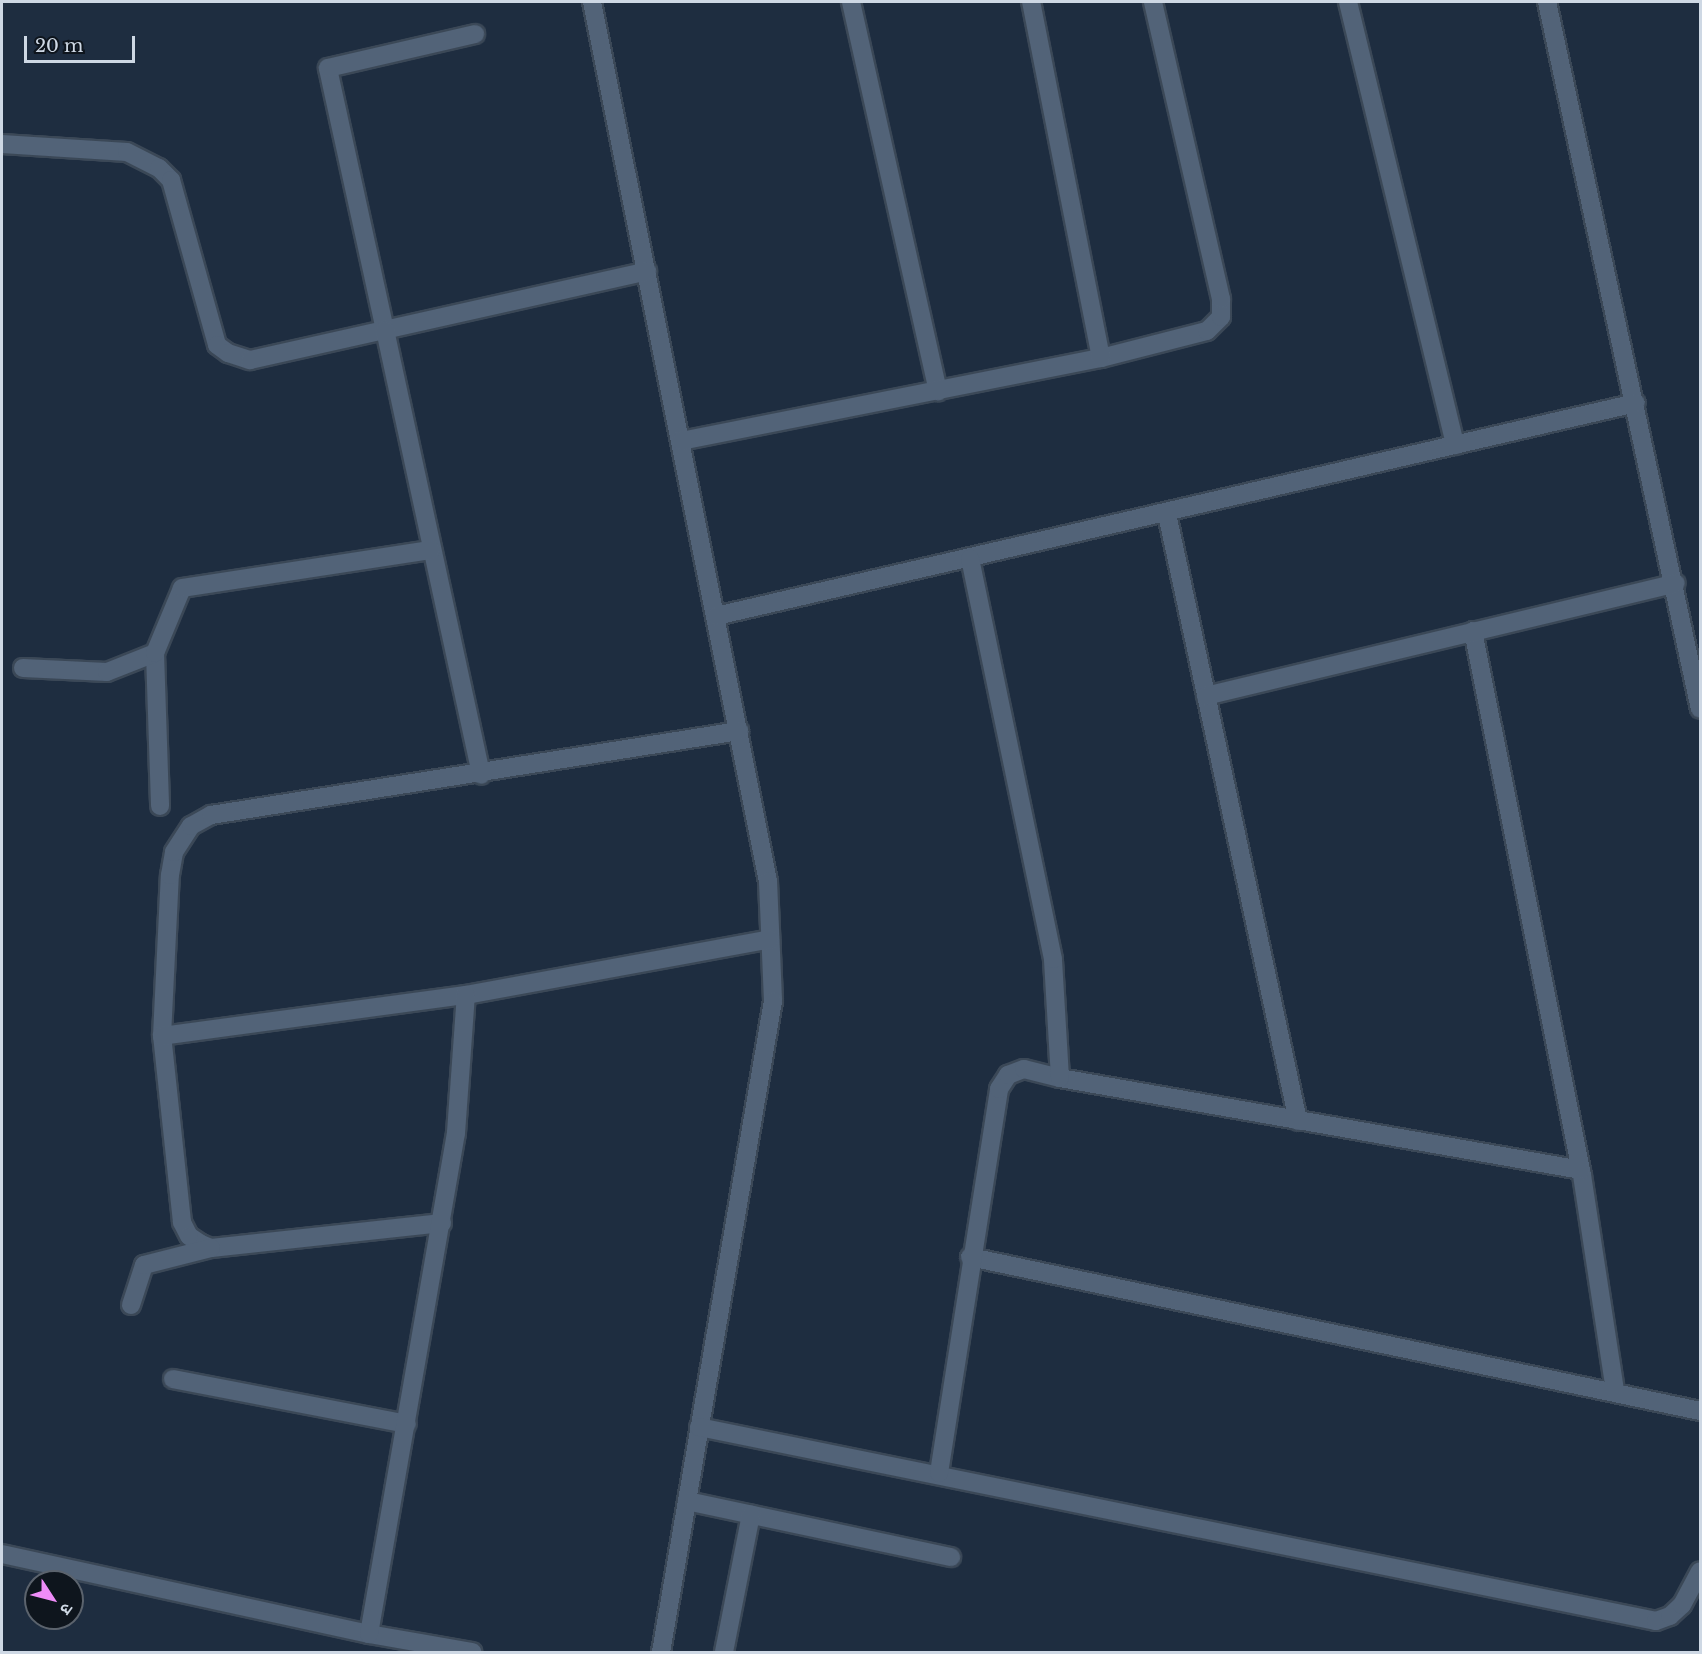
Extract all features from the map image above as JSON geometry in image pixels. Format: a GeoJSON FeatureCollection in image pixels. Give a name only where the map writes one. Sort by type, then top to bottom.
{"type":"FeatureCollection","features":[{"type":"Feature","properties":{"kind":"street"},"geometry":{"type":"LineString","coordinates":[[592,2],[648,271],[768,881],[773,1001],[661,1653]]}},
{"type":"Feature","properties":{"kind":"street"},"geometry":{"type":"LineString","coordinates":[[850,2],[938,391]]}},
{"type":"Feature","properties":{"kind":"street"},"geometry":{"type":"LineString","coordinates":[[1032,2],[1101,358]]}},
{"type":"Feature","properties":{"kind":"street"},"geometry":{"type":"LineString","coordinates":[[681,441],[1101,358],[1207,331],[1221,317],[1221,298],[1153,2]]}},
{"type":"Feature","properties":{"kind":"street"},"geometry":{"type":"LineString","coordinates":[[1348,2],[1455,445]]}},
{"type":"Feature","properties":{"kind":"street"},"geometry":{"type":"LineString","coordinates":[[1547,2],[1676,583],[1701,709]]}},
{"type":"Feature","properties":{"kind":"street"},"geometry":{"type":"LineString","coordinates":[[475,34],[328,68],[481,775]]}},
{"type":"Feature","properties":{"kind":"street"},"geometry":{"type":"LineString","coordinates":[[2,144],[127,152],[159,168],[171,180],[218,345],[228,353],[250,360],[648,271]]}},
{"type":"Feature","properties":{"kind":"street"},"geometry":{"type":"LineString","coordinates":[[716,616],[1167,514],[1636,403]]}},
{"type":"Feature","properties":{"kind":"street"},"geometry":{"type":"LineString","coordinates":[[1167,514],[1298,1121]]}},
{"type":"Feature","properties":{"kind":"street"},"geometry":{"type":"LineString","coordinates":[[160,806],[155,652],[182,588],[431,550]]}},
{"type":"Feature","properties":{"kind":"street"},"geometry":{"type":"LineString","coordinates":[[969,558],[1053,959],[1060,1078]]}},
{"type":"Feature","properties":{"kind":"street"},"geometry":{"type":"LineString","coordinates":[[1206,696],[1676,583]]}},
{"type":"Feature","properties":{"kind":"street"},"geometry":{"type":"LineString","coordinates":[[1473,631],[1581,1170],[1615,1390]]}},
{"type":"Feature","properties":{"kind":"street"},"geometry":{"type":"LineString","coordinates":[[23,668],[106,672],[155,652]]}},
{"type":"Feature","properties":{"kind":"street"},"geometry":{"type":"LineString","coordinates":[[211,1248],[189,1236],[182,1222],[162,1036],[170,875],[174,852],[191,826],[211,815],[481,775],[739,731]]}},
{"type":"Feature","properties":{"kind":"street"},"geometry":{"type":"LineString","coordinates":[[162,1036],[466,995],[770,939]]}},
{"type":"Feature","properties":{"kind":"street"},"geometry":{"type":"LineString","coordinates":[[369,1634],[456,1133],[466,995]]}},
{"type":"Feature","properties":{"kind":"street"},"geometry":{"type":"LineString","coordinates":[[939,1473],[970,1257],[999,1089],[1008,1075],[1024,1069],[1060,1078],[1581,1170]]}},
{"type":"Feature","properties":{"kind":"street"},"geometry":{"type":"LineString","coordinates":[[131,1305],[144,1265],[211,1248],[442,1223]]}},
{"type":"Feature","properties":{"kind":"street"},"geometry":{"type":"LineString","coordinates":[[970,1257],[1615,1390],[1701,1411]]}},
{"type":"Feature","properties":{"kind":"street"},"geometry":{"type":"LineString","coordinates":[[173,1379],[407,1424]]}},
{"type":"Feature","properties":{"kind":"street"},"geometry":{"type":"LineString","coordinates":[[699,1427],[939,1473],[1656,1621],[1670,1616],[1682,1605],[1701,1571]]}},
{"type":"Feature","properties":{"kind":"street"},"geometry":{"type":"LineString","coordinates":[[687,1501],[951,1557]]}},
{"type":"Feature","properties":{"kind":"street"},"geometry":{"type":"LineString","coordinates":[[724,1653],[751,1515]]}},
{"type":"Feature","properties":{"kind":"street"},"geometry":{"type":"LineString","coordinates":[[2,1554],[369,1634],[472,1653]]}}]}
